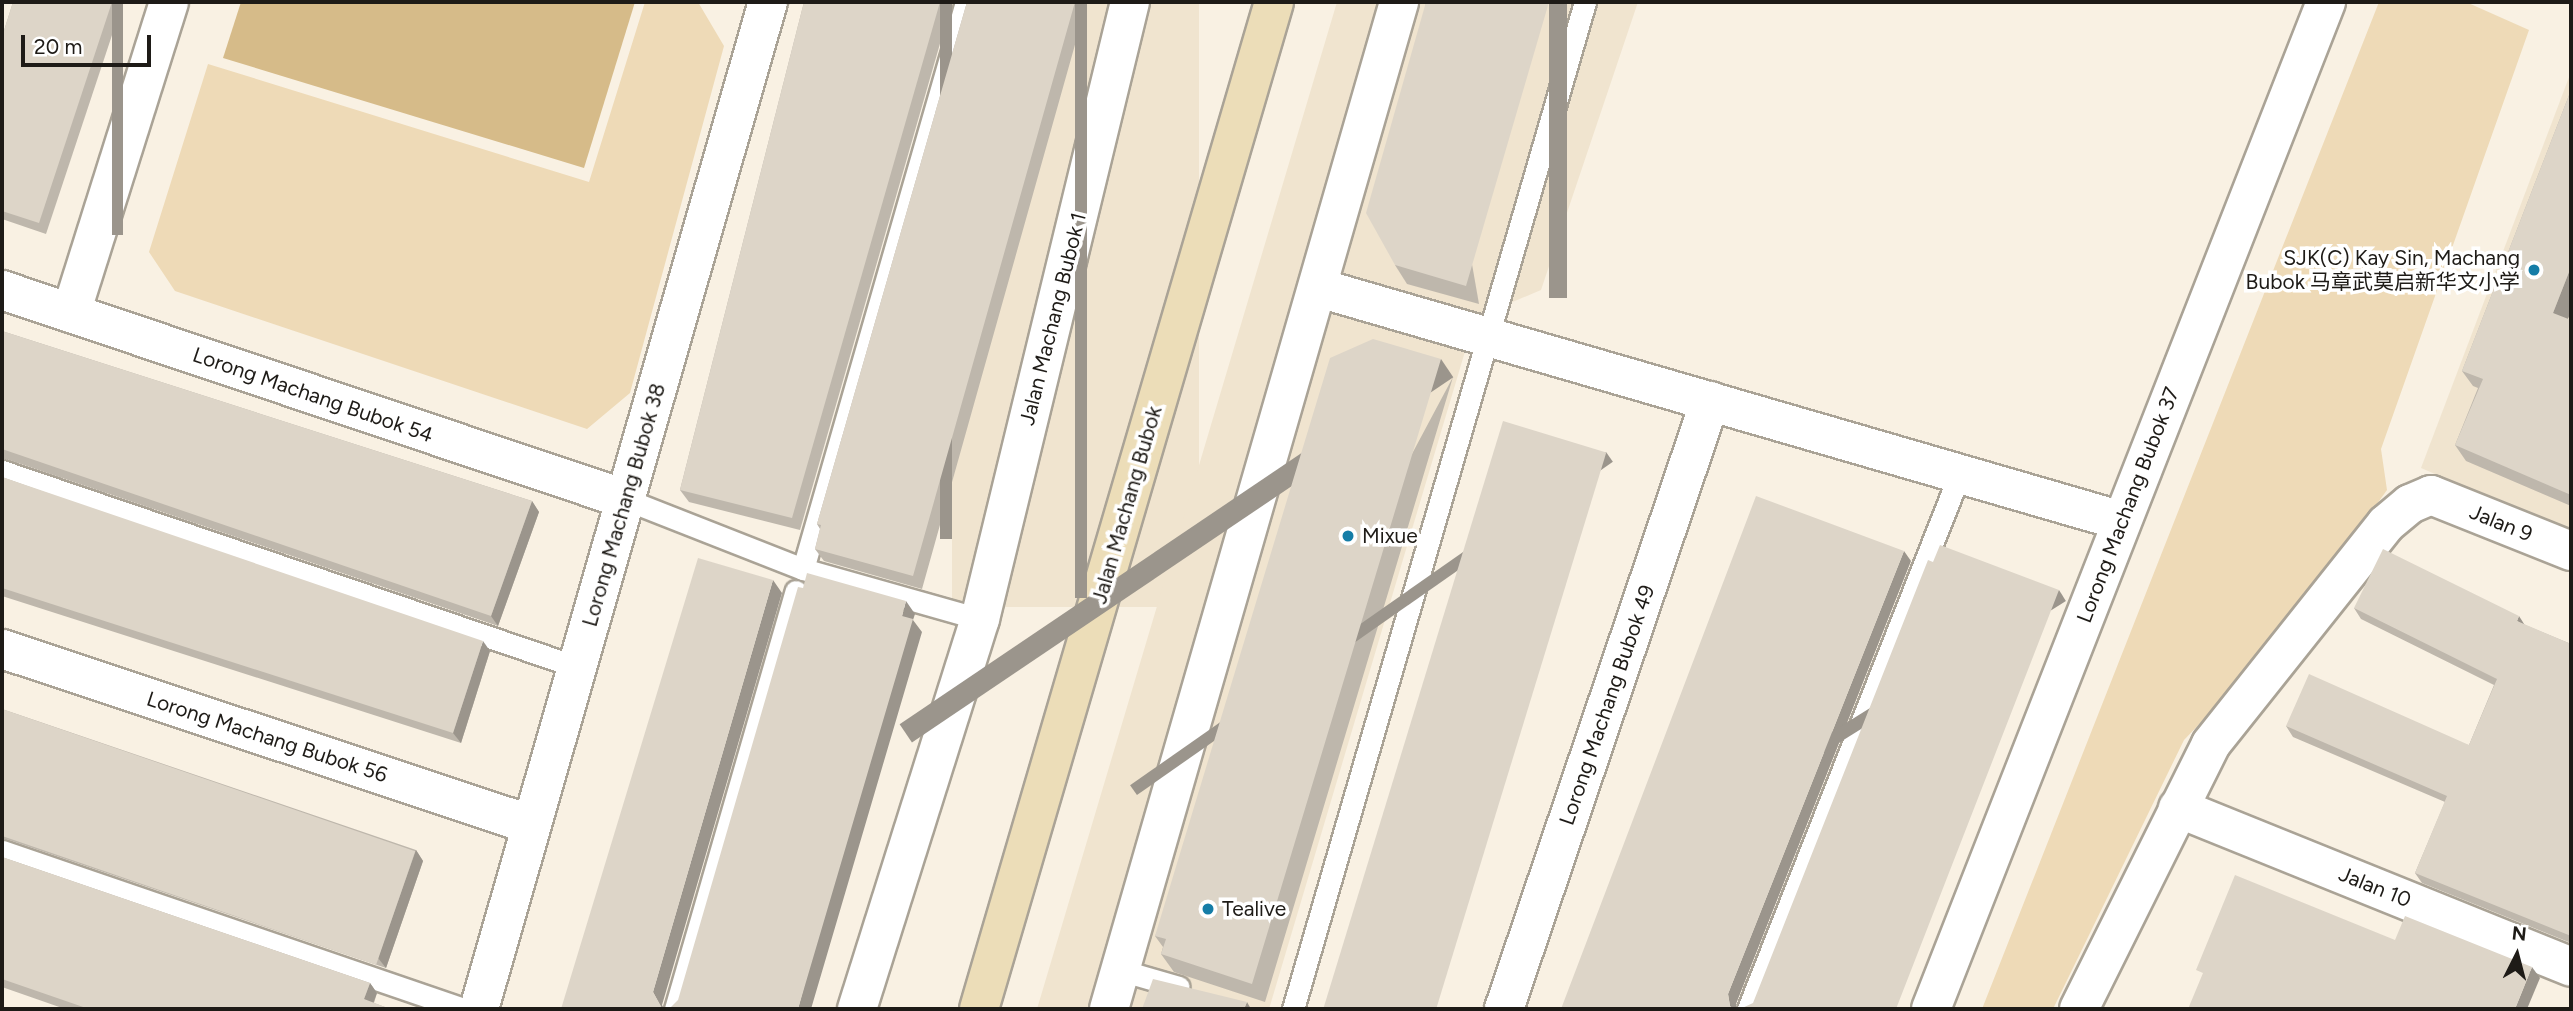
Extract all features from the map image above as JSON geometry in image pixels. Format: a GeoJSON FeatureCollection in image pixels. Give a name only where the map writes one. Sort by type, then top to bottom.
{"type":"FeatureCollection","features":[{"type":"Feature","properties":{"kind":"main road","name":"Jalan Machang Bubok"},"geometry":{"type":"LineString","coordinates":[[979,1009],[1274,2]]}},
{"type":"Feature","properties":{"kind":"street"},"geometry":{"type":"LineString","coordinates":[[71,313],[169,2]]}},
{"type":"Feature","properties":{"kind":"street","name":"Lorong Machang Bubok 38"},"geometry":{"type":"LineString","coordinates":[[479,1009],[768,2]]}},
{"type":"Feature","properties":{"kind":"street","name":"Jalan Machang Bubok 1"},"geometry":{"type":"LineString","coordinates":[[857,1009],[977,627],[1130,2]]}},
{"type":"Feature","properties":{"kind":"street"},"geometry":{"type":"LineString","coordinates":[[1109,1009],[1319,288],[1399,2]]}},
{"type":"Feature","properties":{"kind":"street","name":"Lorong Machang Bubok 37"},"geometry":{"type":"LineString","coordinates":[[1931,1009],[2326,2]]}},
{"type":"Feature","properties":{"kind":"street"},"geometry":{"type":"LineString","coordinates":[[1319,288],[2122,521]]}},
{"type":"Feature","properties":{"kind":"street","name":"Lorong Machang Bubok 54"},"geometry":{"type":"LineString","coordinates":[[2,290],[625,499]]}},
{"type":"Feature","properties":{"kind":"street","name":"Lorong Machang Bubok 49"},"geometry":{"type":"LineString","coordinates":[[1504,1009],[1710,401]]}},
{"type":"Feature","properties":{"kind":"street","name":"Jalan 9"},"geometry":{"type":"LineString","coordinates":[[2178,808],[2211,744],[2386,524],[2410,504],[2431,495],[2571,551]]}},
{"type":"Feature","properties":{"kind":"street","name":"Lorong Machang Bubok 56"},"geometry":{"type":"LineString","coordinates":[[2,649],[532,825]]}},
{"type":"Feature","properties":{"kind":"street"},"geometry":{"type":"LineString","coordinates":[[2079,1009],[2178,808]]}},
{"type":"Feature","properties":{"kind":"street","name":"Jalan 10"},"geometry":{"type":"LineString","coordinates":[[2178,808],[2571,967]]}},
{"type":"Feature","properties":{"kind":"lane"},"geometry":{"type":"LineString","coordinates":[[803,569],[966,2]]}},
{"type":"Feature","properties":{"kind":"lane"},"geometry":{"type":"LineString","coordinates":[[1293,1009],[1585,2]]}},
{"type":"Feature","properties":{"kind":"lane"},"geometry":{"type":"LineString","coordinates":[[2,471],[577,667]]}},
{"type":"Feature","properties":{"kind":"lane"},"geometry":{"type":"LineString","coordinates":[[1748,1009],[1960,473]]}},
{"type":"Feature","properties":{"kind":"lane"},"geometry":{"type":"LineString","coordinates":[[625,499],[803,569],[977,627]]}},
{"type":"Feature","properties":{"kind":"lane"},"geometry":{"type":"LineString","coordinates":[[676,1009],[796,591]]}},
{"type":"Feature","properties":{"kind":"lane"},"geometry":{"type":"LineString","coordinates":[[2,851],[464,1009]]}},
{"type":"Feature","properties":{"kind":"lane"},"geometry":{"type":"LineString","coordinates":[[1120,970],[1200,994]]}},
{"type":"Feature","properties":{"kind":"shaded area"},"geometry":{"type":"Polygon","coordinates":[[[241,2],[635,2],[584,168],[223,58],[241,2]]]}},
{"type":"Feature","properties":{"kind":"shaded area"},"geometry":{"type":"Polygon","coordinates":[[[645,2],[698,2],[724,46],[630,393],[587,429],[175,291],[149,252],[208,64],[589,182],[645,2]]]}},
{"type":"Feature","properties":{"kind":"shaded area"},"geometry":{"type":"Polygon","coordinates":[[[952,2],[1199,2],[1199,607],[952,607],[952,2]]]}},
{"type":"Feature","properties":{"kind":"shaded area"},"geometry":{"type":"Polygon","coordinates":[[[1337,2],[1638,2],[1541,290],[1475,318],[1269,1009],[1037,1009],[1337,2]]]}},
{"type":"Feature","properties":{"kind":"shaded area"},"geometry":{"type":"Polygon","coordinates":[[[2379,2],[2466,2],[2529,30],[2381,449],[2387,490],[2277,643],[2184,740],[2053,1009],[1982,1009],[2379,2]]]}},
{"type":"Feature","properties":{"kind":"shaded area","name":"SJK(C) Kay Sin, Machang Bubok 马章武莫启新华文小学"},"geometry":{"type":"Polygon","coordinates":[[[2571,72],[2571,532],[2421,468],[2571,72]]]}},
{"type":"Feature","properties":{"kind":"building"},"geometry":{"type":"Polygon","coordinates":[[[13,2],[112,2],[39,223],[2,211],[2,37],[13,2]]]}},
{"type":"Feature","properties":{"kind":"building"},"geometry":{"type":"Polygon","coordinates":[[[804,2],[940,2],[792,518],[680,490],[804,2]]]}},
{"type":"Feature","properties":{"kind":"building"},"geometry":{"type":"Polygon","coordinates":[[[967,2],[1075,2],[913,576],[815,549],[821,525],[817,524],[967,2]]]}},
{"type":"Feature","properties":{"kind":"building"},"geometry":{"type":"Polygon","coordinates":[[[1426,2],[1549,2],[1466,286],[1395,265],[1366,213],[1426,2]]]}},
{"type":"Feature","properties":{"kind":"building","name":"SJK(C) Kay Sin, Machang Bubok 马章武莫启新华文小学"},"geometry":{"type":"Polygon","coordinates":[[[2571,90],[2571,267],[2553,313],[2571,320],[2571,495],[2455,445],[2483,379],[2462,371],[2571,90]]]}},
{"type":"Feature","properties":{"kind":"building"},"geometry":{"type":"Polygon","coordinates":[[[2,331],[532,501],[491,616],[2,449],[2,331]]]}},
{"type":"Feature","properties":{"kind":"building"},"geometry":{"type":"Polygon","coordinates":[[[1373,339],[1441,359],[1252,984],[1161,954],[1166,939],[1155,936],[1330,358],[1373,339]]]}},
{"type":"Feature","properties":{"kind":"building"},"geometry":{"type":"Polygon","coordinates":[[[1503,421],[1606,453],[1436,1009],[1324,1007],[1503,421]]]}},
{"type":"Feature","properties":{"kind":"building"},"geometry":{"type":"Polygon","coordinates":[[[2,477],[483,641],[453,733],[2,588],[2,477]]]}},
{"type":"Feature","properties":{"kind":"building"},"geometry":{"type":"Polygon","coordinates":[[[1756,496],[1904,551],[1728,994],[1730,1006],[1734,1009],[1561,1009],[1756,496]]]}},
{"type":"Feature","properties":{"kind":"building"},"geometry":{"type":"Polygon","coordinates":[[[1940,545],[2059,590],[1896,1009],[1740,1009],[1753,1003],[1928,560],[1933,562],[1940,545]]]}},
{"type":"Feature","properties":{"kind":"building"},"geometry":{"type":"Polygon","coordinates":[[[2383,549],[2519,616],[2517,621],[2571,644],[2571,936],[2415,873],[2447,796],[2286,726],[2309,674],[2469,745],[2497,679],[2354,608],[2383,549]]]}},
{"type":"Feature","properties":{"kind":"building"},"geometry":{"type":"Polygon","coordinates":[[[698,558],[773,580],[653,992],[662,1008],[670,1008],[678,1000],[798,587],[803,588],[807,573],[906,601],[902,616],[913,619],[798,1009],[561,1009],[698,558]]]}},
{"type":"Feature","properties":{"kind":"building"},"geometry":{"type":"Polygon","coordinates":[[[2,709],[415,851],[376,965],[2,836],[2,709]]]}},
{"type":"Feature","properties":{"kind":"building"},"geometry":{"type":"Polygon","coordinates":[[[2,857],[370,983],[364,999],[385,1007],[89,1009],[2,979],[2,857]]]}},
{"type":"Feature","properties":{"kind":"building"},"geometry":{"type":"Polygon","coordinates":[[[2235,875],[2395,940],[2405,916],[2532,967],[2515,1009],[2188,1009],[2203,973],[2196,970],[2235,875]]]}},
{"type":"Feature","properties":{"kind":"building"},"geometry":{"type":"Polygon","coordinates":[[[1153,979],[1247,1002],[1244,1009],[1142,1009],[1153,979]]]}},
{"type":"Feature","properties":{"kind":"place","name":"SJK(C) Kay Sin, Machang Bubok 马章武莫启新华文小学"},"geometry":{"type":"Point","coordinates":[2534,270]}},
{"type":"Feature","properties":{"kind":"place","name":"Mixue"},"geometry":{"type":"Point","coordinates":[1348,536]}},
{"type":"Feature","properties":{"kind":"place","name":"Tealive"},"geometry":{"type":"Point","coordinates":[1208,909]}}]}
